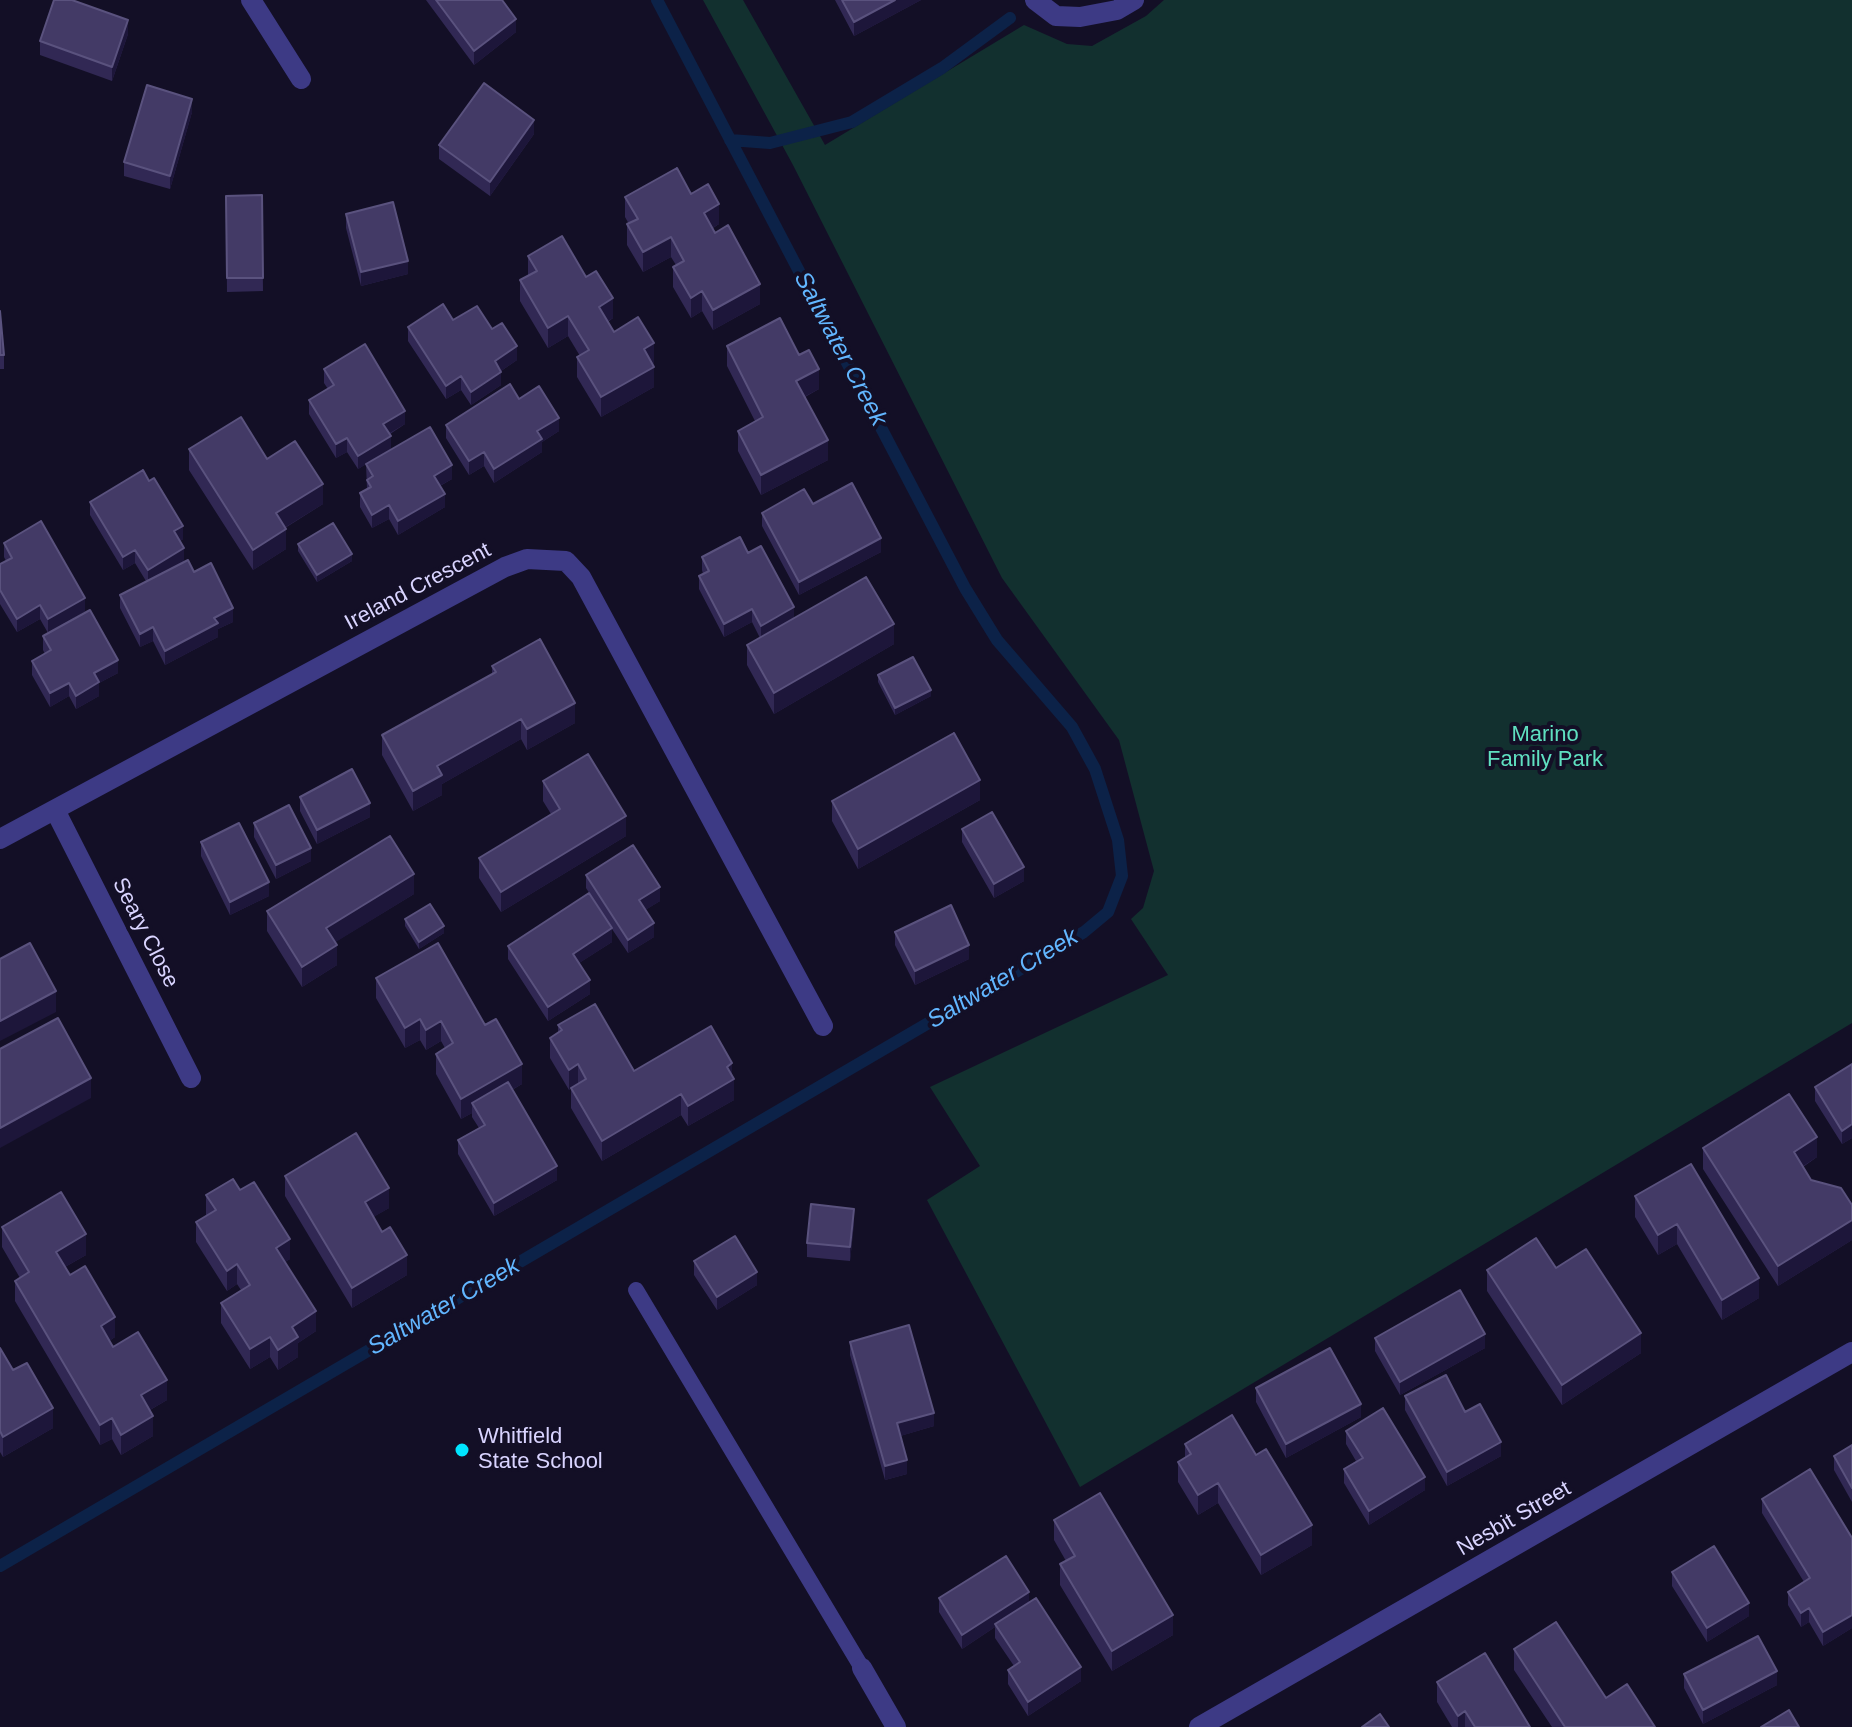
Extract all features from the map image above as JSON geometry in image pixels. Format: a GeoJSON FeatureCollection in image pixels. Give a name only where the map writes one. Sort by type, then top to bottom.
{"type":"FeatureCollection","features":[{"type":"Feature","properties":{"kind":"street"},"geometry":{"type":"LineString","coordinates":[[251,0],[301,79]]}},
{"type":"Feature","properties":{"kind":"street"},"geometry":{"type":"LineString","coordinates":[[1035,0],[1056,16],[1080,17],[1117,10],[1134,0]]}},
{"type":"Feature","properties":{"kind":"street","name":"Ireland Crescent"},"geometry":{"type":"LineString","coordinates":[[0,839],[505,567],[527,559],[566,561],[581,577],[823,1026]]}},
{"type":"Feature","properties":{"kind":"street","name":"Seary Close"},"geometry":{"type":"LineString","coordinates":[[55,810],[191,1078]]}},
{"type":"Feature","properties":{"kind":"street","name":"Nesbit Street"},"geometry":{"type":"LineString","coordinates":[[1199,1727],[1852,1352]]}},
{"type":"Feature","properties":{"kind":"street"},"geometry":{"type":"LineString","coordinates":[[862,1668],[896,1727]]}},
{"type":"Feature","properties":{"kind":"lane"},"geometry":{"type":"LineString","coordinates":[[636,1290],[862,1668]]}},
{"type":"Feature","properties":{"kind":"green space","name":"Marino Family Park"},"geometry":{"type":"Polygon","coordinates":[[[703,0],[743,0],[825,145],[1024,25],[1067,44],[1092,46],[1146,16],[1164,0],[1852,0],[1852,1023],[1080,1487],[927,1200],[980,1166],[930,1087],[1168,975],[1131,919],[1143,908],[1154,871],[1119,740],[1002,578],[793,165],[703,0]]]}},
{"type":"Feature","properties":{"kind":"building"},"geometry":{"type":"Polygon","coordinates":[[[54,0],[72,0],[128,20],[112,67],[40,41],[54,0]]]}},
{"type":"Feature","properties":{"kind":"building"},"geometry":{"type":"Polygon","coordinates":[[[436,0],[502,0],[516,19],[474,51],[436,0]]]}},
{"type":"Feature","properties":{"kind":"building"},"geometry":{"type":"Polygon","coordinates":[[[842,0],[895,0],[854,22],[842,0]]]}},
{"type":"Feature","properties":{"kind":"building"},"geometry":{"type":"Polygon","coordinates":[[[484,83],[534,120],[490,182],[439,145],[484,83]]]}},
{"type":"Feature","properties":{"kind":"building"},"geometry":{"type":"Polygon","coordinates":[[[147,85],[192,99],[170,176],[124,162],[147,85]]]}},
{"type":"Feature","properties":{"kind":"building"},"geometry":{"type":"Polygon","coordinates":[[[677,168],[691,194],[708,184],[719,204],[704,213],[715,233],[728,225],[760,284],[713,310],[702,291],[691,298],[673,267],[684,261],[671,237],[643,252],[627,224],[638,219],[625,197],[677,168]]]}},
{"type":"Feature","properties":{"kind":"building"},"geometry":{"type":"Polygon","coordinates":[[[262,195],[263,278],[227,278],[226,196],[262,195]]]}},
{"type":"Feature","properties":{"kind":"building"},"geometry":{"type":"Polygon","coordinates":[[[393,202],[408,261],[361,272],[346,214],[393,202]]]}},
{"type":"Feature","properties":{"kind":"building"},"geometry":{"type":"Polygon","coordinates":[[[562,236],[586,277],[596,271],[613,298],[599,307],[614,332],[638,317],[654,343],[644,349],[654,367],[601,397],[577,357],[589,350],[568,316],[548,328],[520,280],[537,271],[528,256],[562,236]]]}},
{"type":"Feature","properties":{"kind":"building"},"geometry":{"type":"Polygon","coordinates":[[[443,304],[453,320],[477,306],[492,329],[502,323],[517,346],[495,361],[501,372],[471,392],[461,376],[446,386],[408,327],[443,304]]]}},
{"type":"Feature","properties":{"kind":"building"},"geometry":{"type":"Polygon","coordinates":[[[0,311],[4,355],[0,355],[0,311]]]}},
{"type":"Feature","properties":{"kind":"building"},"geometry":{"type":"Polygon","coordinates":[[[780,318],[799,355],[809,350],[819,369],[796,381],[828,440],[761,475],[738,431],[763,417],[727,346],[780,318]]]}},
{"type":"Feature","properties":{"kind":"building"},"geometry":{"type":"Polygon","coordinates":[[[365,344],[405,411],[383,424],[391,436],[358,456],[347,438],[336,444],[309,400],[334,385],[324,369],[365,344]]]}},
{"type":"Feature","properties":{"kind":"building"},"geometry":{"type":"Polygon","coordinates":[[[510,384],[519,399],[539,386],[559,418],[537,431],[542,439],[494,469],[484,452],[469,461],[446,425],[510,384]]]}},
{"type":"Feature","properties":{"kind":"building"},"geometry":{"type":"Polygon","coordinates":[[[241,417],[267,459],[295,441],[323,484],[276,513],[286,529],[253,550],[189,449],[241,417]]]}},
{"type":"Feature","properties":{"kind":"building"},"geometry":{"type":"Polygon","coordinates":[[[430,427],[452,465],[434,476],[445,494],[398,521],[389,505],[372,515],[360,493],[371,487],[367,480],[373,476],[366,464],[430,427]]]}},
{"type":"Feature","properties":{"kind":"building"},"geometry":{"type":"Polygon","coordinates":[[[143,470],[149,481],[154,478],[183,526],[174,531],[184,548],[148,570],[135,550],[123,557],[90,502],[143,470]]]}},
{"type":"Feature","properties":{"kind":"building"},"geometry":{"type":"Polygon","coordinates":[[[852,483],[881,538],[799,582],[762,513],[804,489],[813,504],[852,483]]]}},
{"type":"Feature","properties":{"kind":"building"},"geometry":{"type":"Polygon","coordinates":[[[41,521],[85,598],[48,619],[40,605],[17,619],[0,590],[0,564],[12,558],[4,543],[41,521]]]}},
{"type":"Feature","properties":{"kind":"building"},"geometry":{"type":"Polygon","coordinates":[[[333,523],[352,554],[317,575],[298,544],[333,523]]]}},
{"type":"Feature","properties":{"kind":"building"},"geometry":{"type":"Polygon","coordinates":[[[740,537],[748,553],[761,546],[794,607],[761,626],[752,609],[724,624],[699,576],[709,571],[702,557],[740,537]]]}},
{"type":"Feature","properties":{"kind":"building"},"geometry":{"type":"Polygon","coordinates":[[[188,560],[194,572],[211,563],[233,608],[214,618],[218,623],[165,651],[153,627],[140,634],[120,595],[188,560]]]}},
{"type":"Feature","properties":{"kind":"building"},"geometry":{"type":"Polygon","coordinates":[[[866,577],[894,624],[774,693],[747,645],[866,577]]]}},
{"type":"Feature","properties":{"kind":"building"},"geometry":{"type":"Polygon","coordinates":[[[90,610],[118,660],[94,673],[99,682],[76,696],[69,683],[50,693],[32,661],[51,650],[43,636],[90,610]]]}},
{"type":"Feature","properties":{"kind":"building"},"geometry":{"type":"Polygon","coordinates":[[[540,639],[575,703],[527,729],[521,719],[437,766],[442,775],[413,791],[382,735],[496,672],[492,666],[540,639]]]}},
{"type":"Feature","properties":{"kind":"building"},"geometry":{"type":"Polygon","coordinates":[[[913,657],[931,690],[895,708],[878,675],[913,657]]]}},
{"type":"Feature","properties":{"kind":"building"},"geometry":{"type":"Polygon","coordinates":[[[954,733],[980,780],[858,849],[832,801],[954,733]]]}},
{"type":"Feature","properties":{"kind":"building"},"geometry":{"type":"Polygon","coordinates":[[[588,754],[626,816],[501,892],[479,858],[560,809],[543,781],[588,754]]]}},
{"type":"Feature","properties":{"kind":"building"},"geometry":{"type":"Polygon","coordinates":[[[352,769],[370,803],[317,830],[300,797],[352,769]]]}},
{"type":"Feature","properties":{"kind":"building"},"geometry":{"type":"Polygon","coordinates":[[[289,805],[311,848],[276,865],[254,823],[289,805]]]}},
{"type":"Feature","properties":{"kind":"building"},"geometry":{"type":"Polygon","coordinates":[[[992,812],[1024,867],[994,884],[962,829],[992,812]]]}},
{"type":"Feature","properties":{"kind":"building"},"geometry":{"type":"Polygon","coordinates":[[[239,823],[269,882],[230,902],[201,842],[239,823]]]}},
{"type":"Feature","properties":{"kind":"building"},"geometry":{"type":"Polygon","coordinates":[[[390,836],[414,874],[326,928],[337,945],[302,967],[267,911],[390,836]]]}},
{"type":"Feature","properties":{"kind":"building"},"geometry":{"type":"Polygon","coordinates":[[[633,845],[660,887],[639,900],[654,923],[628,940],[586,875],[633,845]]]}},
{"type":"Feature","properties":{"kind":"building"},"geometry":{"type":"Polygon","coordinates":[[[589,893],[612,928],[573,954],[590,980],[548,1007],[508,946],[589,893]]]}},
{"type":"Feature","properties":{"kind":"building"},"geometry":{"type":"Polygon","coordinates":[[[430,904],[444,926],[419,942],[405,919],[430,904]]]}},
{"type":"Feature","properties":{"kind":"building"},"geometry":{"type":"Polygon","coordinates":[[[951,905],[969,945],[915,971],[895,932],[951,905]]]}},
{"type":"Feature","properties":{"kind":"building"},"geometry":{"type":"Polygon","coordinates":[[[30,943],[56,991],[0,1021],[0,959],[30,943]]]}},
{"type":"Feature","properties":{"kind":"building"},"geometry":{"type":"Polygon","coordinates":[[[438,943],[485,1025],[496,1019],[522,1064],[461,1099],[436,1054],[453,1043],[441,1021],[426,1030],[420,1019],[405,1028],[376,978],[438,943]]]}},
{"type":"Feature","properties":{"kind":"building"},"geometry":{"type":"Polygon","coordinates":[[[595,1004],[634,1071],[711,1026],[732,1063],[727,1067],[734,1079],[688,1106],[681,1094],[602,1141],[571,1088],[586,1079],[578,1064],[569,1070],[550,1038],[562,1030],[558,1025],[595,1004]]]}},
{"type":"Feature","properties":{"kind":"building"},"geometry":{"type":"Polygon","coordinates":[[[58,1018],[91,1078],[0,1128],[0,1049],[58,1018]]]}},
{"type":"Feature","properties":{"kind":"building"},"geometry":{"type":"Polygon","coordinates":[[[1852,1064],[1852,1124],[1842,1131],[1815,1087],[1852,1064]]]}},
{"type":"Feature","properties":{"kind":"building"},"geometry":{"type":"Polygon","coordinates":[[[508,1082],[557,1166],[494,1203],[458,1140],[485,1125],[472,1103],[508,1082]]]}},
{"type":"Feature","properties":{"kind":"building"},"geometry":{"type":"Polygon","coordinates":[[[1789,1094],[1817,1137],[1794,1152],[1811,1180],[1841,1188],[1852,1205],[1852,1220],[1778,1266],[1703,1148],[1789,1094]]]}},
{"type":"Feature","properties":{"kind":"building"},"geometry":{"type":"Polygon","coordinates":[[[356,1133],[389,1188],[365,1202],[382,1232],[390,1227],[407,1255],[352,1288],[285,1176],[356,1133]]]}},
{"type":"Feature","properties":{"kind":"building"},"geometry":{"type":"Polygon","coordinates":[[[1691,1164],[1759,1278],[1722,1300],[1677,1224],[1658,1235],[1635,1196],[1691,1164]]]}},
{"type":"Feature","properties":{"kind":"building"},"geometry":{"type":"Polygon","coordinates":[[[233,1179],[240,1190],[254,1182],[290,1239],[276,1248],[316,1311],[292,1327],[298,1337],[278,1350],[270,1337],[250,1349],[221,1303],[250,1285],[237,1264],[227,1271],[196,1222],[216,1210],[206,1195],[233,1179]]]}},
{"type":"Feature","properties":{"kind":"building"},"geometry":{"type":"Polygon","coordinates":[[[61,1192],[86,1234],[56,1252],[70,1275],[85,1266],[115,1317],[101,1326],[113,1347],[138,1332],[167,1380],[141,1395],[153,1416],[121,1435],[112,1418],[100,1425],[15,1281],[29,1272],[2,1227],[61,1192]]]}},
{"type":"Feature","properties":{"kind":"building"},"geometry":{"type":"Polygon","coordinates":[[[811,1204],[854,1209],[850,1247],[807,1243],[811,1204]]]}},
{"type":"Feature","properties":{"kind":"building"},"geometry":{"type":"Polygon","coordinates":[[[735,1236],[757,1272],[717,1297],[694,1261],[735,1236]]]}},
{"type":"Feature","properties":{"kind":"building"},"geometry":{"type":"Polygon","coordinates":[[[1536,1238],[1556,1268],[1586,1249],[1641,1333],[1562,1385],[1487,1270],[1536,1238]]]}},
{"type":"Feature","properties":{"kind":"building"},"geometry":{"type":"Polygon","coordinates":[[[1460,1290],[1485,1334],[1400,1382],[1375,1338],[1460,1290]]]}},
{"type":"Feature","properties":{"kind":"building"},"geometry":{"type":"Polygon","coordinates":[[[909,1325],[934,1413],[897,1423],[907,1460],[885,1466],[850,1342],[909,1325]]]}},
{"type":"Feature","properties":{"kind":"building"},"geometry":{"type":"Polygon","coordinates":[[[0,1348],[13,1370],[27,1363],[53,1408],[3,1437],[0,1431],[0,1348]]]}},
{"type":"Feature","properties":{"kind":"building"},"geometry":{"type":"Polygon","coordinates":[[[1330,1348],[1361,1404],[1286,1444],[1256,1388],[1330,1348]]]}},
{"type":"Feature","properties":{"kind":"building"},"geometry":{"type":"Polygon","coordinates":[[[1446,1375],[1465,1412],[1480,1404],[1501,1442],[1447,1472],[1405,1396],[1446,1375]]]}},
{"type":"Feature","properties":{"kind":"building"},"geometry":{"type":"Polygon","coordinates":[[[1383,1408],[1425,1477],[1369,1511],[1344,1469],[1363,1458],[1346,1431],[1383,1408]]]}},
{"type":"Feature","properties":{"kind":"building"},"geometry":{"type":"Polygon","coordinates":[[[1232,1415],[1256,1455],[1266,1449],[1312,1525],[1261,1555],[1218,1483],[1198,1495],[1178,1462],[1191,1454],[1185,1444],[1232,1415]]]}},
{"type":"Feature","properties":{"kind":"building"},"geometry":{"type":"Polygon","coordinates":[[[1852,1445],[1852,1488],[1834,1456],[1852,1445]]]}},
{"type":"Feature","properties":{"kind":"building"},"geometry":{"type":"Polygon","coordinates":[[[1810,1469],[1852,1538],[1852,1615],[1823,1632],[1809,1608],[1801,1613],[1788,1592],[1810,1578],[1762,1499],[1810,1469]]]}},
{"type":"Feature","properties":{"kind":"building"},"geometry":{"type":"Polygon","coordinates":[[[1100,1493],[1173,1615],[1112,1651],[1060,1564],[1075,1556],[1054,1520],[1100,1493]]]}},
{"type":"Feature","properties":{"kind":"building"},"geometry":{"type":"Polygon","coordinates":[[[1714,1546],[1749,1603],[1707,1628],[1672,1572],[1714,1546]]]}},
{"type":"Feature","properties":{"kind":"building"},"geometry":{"type":"Polygon","coordinates":[[[1006,1556],[1029,1592],[962,1635],[939,1598],[1006,1556]]]}},
{"type":"Feature","properties":{"kind":"building"},"geometry":{"type":"Polygon","coordinates":[[[1036,1598],[1081,1667],[1028,1702],[1008,1670],[1020,1662],[995,1624],[1036,1598]]]}},
{"type":"Feature","properties":{"kind":"building"},"geometry":{"type":"Polygon","coordinates":[[[1556,1622],[1606,1698],[1627,1684],[1655,1727],[1565,1727],[1514,1649],[1556,1622]]]}},
{"type":"Feature","properties":{"kind":"building"},"geometry":{"type":"Polygon","coordinates":[[[1758,1636],[1777,1671],[1703,1710],[1684,1674],[1758,1636]]]}},
{"type":"Feature","properties":{"kind":"building"},"geometry":{"type":"Polygon","coordinates":[[[1485,1653],[1530,1727],[1475,1727],[1465,1711],[1458,1716],[1437,1682],[1485,1653]]]}},
{"type":"Feature","properties":{"kind":"building"},"geometry":{"type":"Polygon","coordinates":[[[1789,1710],[1799,1727],[1761,1727],[1789,1710]]]}},
{"type":"Feature","properties":{"kind":"building"},"geometry":{"type":"Polygon","coordinates":[[[1380,1714],[1389,1727],[1362,1727],[1380,1714]]]}},
{"type":"Feature","properties":{"kind":"waterway","name":"Saltwater Creek"},"geometry":{"type":"LineString","coordinates":[[0,1566],[1084,932],[1108,912],[1122,876],[1118,840],[1095,769],[1072,727],[997,640],[965,588],[657,0]]}},
{"type":"Feature","properties":{"kind":"waterway"},"geometry":{"type":"LineString","coordinates":[[730,140],[770,143],[852,122],[942,68],[1010,18]]}},
{"type":"Feature","properties":{"kind":"place","name":"Whitfield State School"},"geometry":{"type":"Point","coordinates":[462,1450]}}]}
